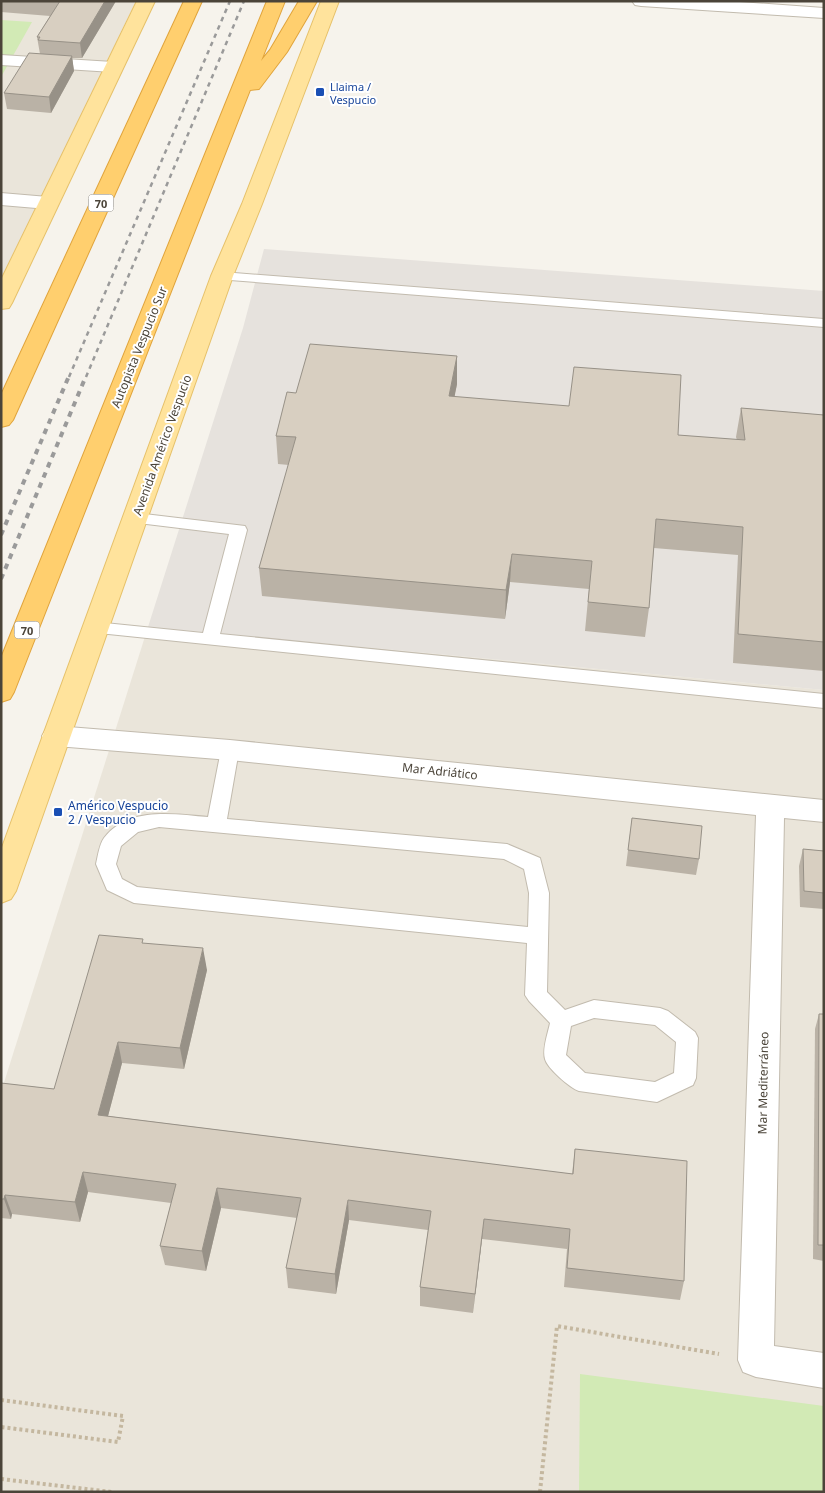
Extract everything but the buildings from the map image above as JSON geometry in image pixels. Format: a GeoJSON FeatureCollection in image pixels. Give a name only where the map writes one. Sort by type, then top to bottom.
{"type":"FeatureCollection","features":[{"type":"Feature","properties":{"kind":"highway","name":"70"},"geometry":{"type":"LineString","coordinates":[[1,420],[193,1]]}},
{"type":"Feature","properties":{"kind":"highway","name":"Autopista Vespucio Sur"},"geometry":{"type":"LineString","coordinates":[[1,692],[276,1]]}},
{"type":"Feature","properties":{"kind":"highway"},"geometry":{"type":"LineString","coordinates":[[234,108],[278,52],[308,1]]}},
{"type":"Feature","properties":{"kind":"main road"},"geometry":{"type":"LineString","coordinates":[[1,303],[146,1]]}},
{"type":"Feature","properties":{"kind":"main road","name":"Avenida Américo Vespucio"},"geometry":{"type":"LineString","coordinates":[[1,891],[222,276],[252,204],[330,1]]}},
{"type":"Feature","properties":{"kind":"street"},"geometry":{"type":"LineString","coordinates":[[642,1],[824,13]]}},
{"type":"Feature","properties":{"kind":"street"},"geometry":{"type":"LineString","coordinates":[[1,60],[113,67]]}},
{"type":"Feature","properties":{"kind":"street"},"geometry":{"type":"LineString","coordinates":[[1,199],[48,203]]}},
{"type":"Feature","properties":{"kind":"street","name":"Mar Adriático"},"geometry":{"type":"LineString","coordinates":[[56,736],[230,750],[824,811]]}},
{"type":"Feature","properties":{"kind":"street","name":"Mar Mediterráneo"},"geometry":{"type":"LineString","coordinates":[[756,1360],[770,806]]}},
{"type":"Feature","properties":{"kind":"street"},"geometry":{"type":"LineString","coordinates":[[756,1360],[824,1371]]}},
{"type":"Feature","properties":{"kind":"lane"},"geometry":{"type":"LineString","coordinates":[[222,276],[824,323]]}},
{"type":"Feature","properties":{"kind":"lane"},"geometry":{"type":"LineString","coordinates":[[136,518],[239,530],[210,640]]}},
{"type":"Feature","properties":{"kind":"lane"},"geometry":{"type":"LineString","coordinates":[[95,628],[824,701]]}},
{"type":"Feature","properties":{"kind":"lane"},"geometry":{"type":"LineString","coordinates":[[216,826],[230,750]]}},
{"type":"Feature","properties":{"kind":"lane"},"geometry":{"type":"LineString","coordinates":[[538,936],[134,895],[114,884],[106,864],[112,842],[132,826],[159,820],[507,852],[533,864],[540,893],[536,995],[561,1020]]}},
{"type":"Feature","properties":{"kind":"lane"},"geometry":{"type":"LineString","coordinates":[[594,1009],[660,1017],[687,1038],[685,1078],[657,1092],[579,1082],[555,1058],[561,1020],[594,1009]]}},
{"type":"Feature","properties":{"kind":"path"},"geometry":{"type":"LineString","coordinates":[[540,1492],[557,1326],[756,1360]]}},
{"type":"Feature","properties":{"kind":"path"},"geometry":{"type":"LineString","coordinates":[[1,1400],[124,1416],[118,1442],[1,1428]]}},
{"type":"Feature","properties":{"kind":"path"},"geometry":{"type":"LineString","coordinates":[[1,1479],[112,1492]]}},
{"type":"Feature","properties":{"kind":"shaded area"},"geometry":{"type":"Polygon","coordinates":[[[1,1],[136,1],[1,280],[1,1]]]}},
{"type":"Feature","properties":{"kind":"shaded area"},"geometry":{"type":"Polygon","coordinates":[[[264,249],[824,291],[824,690],[148,627],[243,328],[264,249]]]}},
{"type":"Feature","properties":{"kind":"shaded area"},"geometry":{"type":"Polygon","coordinates":[[[148,627],[824,690],[824,1492],[1,1492],[1,1092],[148,627]]]}},
{"type":"Feature","properties":{"kind":"green space"},"geometry":{"type":"Polygon","coordinates":[[[1,20],[32,22],[1,77],[1,20]]]}},
{"type":"Feature","properties":{"kind":"green space"},"geometry":{"type":"Polygon","coordinates":[[[580,1374],[824,1406],[824,1492],[579,1492],[580,1374]]]}},
{"type":"Feature","properties":{"kind":"railway"},"geometry":{"type":"LineString","coordinates":[[69,377],[230,1]]}},
{"type":"Feature","properties":{"kind":"railway"},"geometry":{"type":"LineString","coordinates":[[86,377],[244,1]]}},
{"type":"Feature","properties":{"kind":"railway"},"geometry":{"type":"LineString","coordinates":[[1,535],[69,376]]}},
{"type":"Feature","properties":{"kind":"railway"},"geometry":{"type":"LineString","coordinates":[[1,579],[86,376]]}},
{"type":"Feature","properties":{"kind":"place","name":"Llaima / Vespucio"},"geometry":{"type":"Point","coordinates":[320,92]}},
{"type":"Feature","properties":{"kind":"place","name":"Américo Vespucio 2 / Vespucio"},"geometry":{"type":"Point","coordinates":[58,812]}}]}
